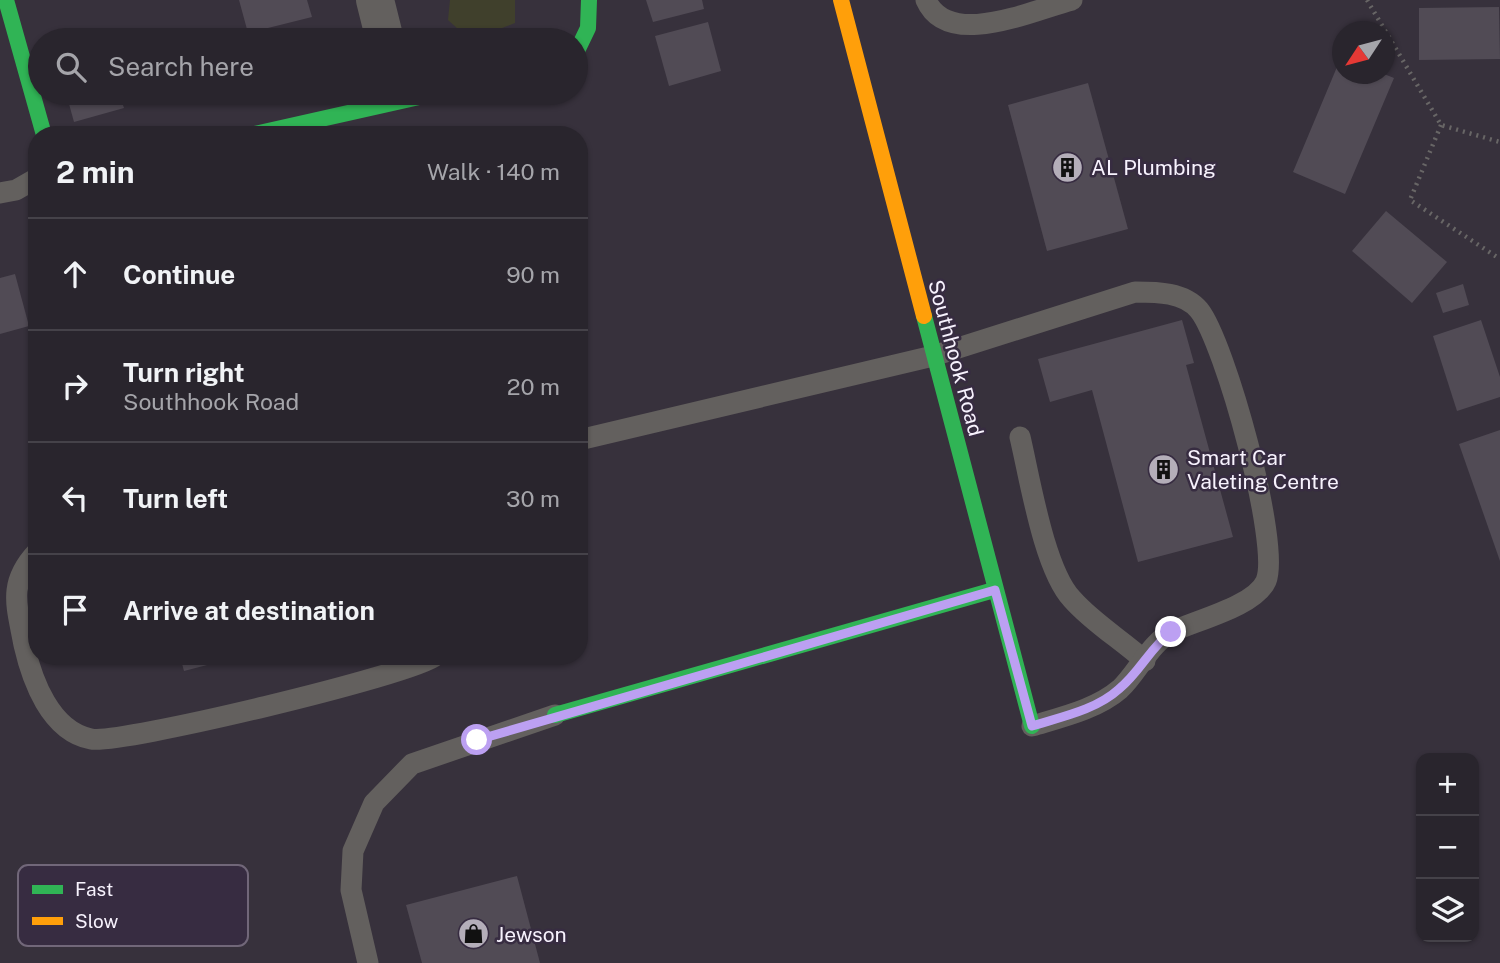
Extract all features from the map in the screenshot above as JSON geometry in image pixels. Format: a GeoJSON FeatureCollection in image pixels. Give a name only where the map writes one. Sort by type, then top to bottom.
{"type":"FeatureCollection","features":[{"type":"Feature","properties":{"kind":"street"},"geometry":{"type":"LineString","coordinates":[[6,0],[28,78]]}},
{"type":"Feature","properties":{"kind":"street"},"geometry":{"type":"LineString","coordinates":[[375,0],[382,28]]}},
{"type":"Feature","properties":{"kind":"street"},"geometry":{"type":"LineString","coordinates":[[588,28],[592,12],[589,0]]}},
{"type":"Feature","properties":{"kind":"street","name":"Southhook Road"},"geometry":{"type":"LineString","coordinates":[[841,0],[1032,726]]}},
{"type":"Feature","properties":{"kind":"street"},"geometry":{"type":"LineString","coordinates":[[36,105],[41,126]]}},
{"type":"Feature","properties":{"kind":"street"},"geometry":{"type":"LineString","coordinates":[[285,126],[367,105]]}},
{"type":"Feature","properties":{"kind":"street"},"geometry":{"type":"LineString","coordinates":[[555,715],[995,590]]}},
{"type":"Feature","properties":{"kind":"lane"},"geometry":{"type":"LineString","coordinates":[[926,0],[930,9],[946,23],[972,27],[1072,0]]}},
{"type":"Feature","properties":{"kind":"lane"},"geometry":{"type":"LineString","coordinates":[[0,193],[16,190],[28,183]]}},
{"type":"Feature","properties":{"kind":"lane"},"geometry":{"type":"LineString","coordinates":[[588,438],[933,356],[1135,292],[1170,293],[1198,309],[1213,334],[1243,425],[1270,558],[1265,583],[1240,604],[1171,632],[1156,643],[1145,662],[1119,690],[1103,700],[1032,726]]}},
{"type":"Feature","properties":{"kind":"lane"},"geometry":{"type":"LineString","coordinates":[[1020,437],[1047,547],[1061,584],[1080,608],[1145,662]]}},
{"type":"Feature","properties":{"kind":"lane"},"geometry":{"type":"LineString","coordinates":[[28,562],[22,568],[15,597],[28,662]]}},
{"type":"Feature","properties":{"kind":"lane"},"geometry":{"type":"LineString","coordinates":[[29,665],[31,677],[58,722],[90,739],[118,739],[379,677],[411,665]]}},
{"type":"Feature","properties":{"kind":"lane"},"geometry":{"type":"LineString","coordinates":[[369,963],[351,890],[353,851],[374,803],[412,764],[555,715]]}},
{"type":"Feature","properties":{"kind":"path"},"geometry":{"type":"LineString","coordinates":[[1367,0],[1441,125],[1500,142]]}},
{"type":"Feature","properties":{"kind":"path"},"geometry":{"type":"LineString","coordinates":[[1441,125],[1410,200],[1500,259]]}},
{"type":"Feature","properties":{"kind":"green space"},"geometry":{"type":"Polygon","coordinates":[[[450,0],[515,0],[515,23],[502,28],[457,28],[448,20],[450,0]]]}},
{"type":"Feature","properties":{"kind":"building"},"geometry":{"type":"Polygon","coordinates":[[[239,0],[307,0],[312,17],[268,28],[247,28],[239,0]]]}},
{"type":"Feature","properties":{"kind":"building"},"geometry":{"type":"Polygon","coordinates":[[[646,0],[702,0],[704,9],[653,22],[646,0]]]}},
{"type":"Feature","properties":{"kind":"building"},"geometry":{"type":"Polygon","coordinates":[[[1499,7],[1500,59],[1419,60],[1419,8],[1499,7]]]}},
{"type":"Feature","properties":{"kind":"building"},"geometry":{"type":"Polygon","coordinates":[[[708,22],[721,71],[669,86],[655,36],[708,22]]]}},
{"type":"Feature","properties":{"kind":"building"},"geometry":{"type":"Polygon","coordinates":[[[1332,79],[1332,84],[1391,84],[1345,194],[1293,172],[1332,79]]]}},
{"type":"Feature","properties":{"kind":"building","name":"AL Plumbing"},"geometry":{"type":"Polygon","coordinates":[[[1088,83],[1128,229],[1047,251],[1008,105],[1088,83]]]}},
{"type":"Feature","properties":{"kind":"building"},"geometry":{"type":"Polygon","coordinates":[[[69,105],[123,105],[124,108],[74,122],[69,105]]]}},
{"type":"Feature","properties":{"kind":"building"},"geometry":{"type":"Polygon","coordinates":[[[1386,211],[1447,262],[1412,303],[1352,251],[1386,211]]]}},
{"type":"Feature","properties":{"kind":"building"},"geometry":{"type":"Polygon","coordinates":[[[15,274],[28,326],[0,334],[0,278],[15,274]]]}},
{"type":"Feature","properties":{"kind":"building"},"geometry":{"type":"Polygon","coordinates":[[[1463,284],[1469,305],[1443,313],[1436,293],[1463,284]]]}},
{"type":"Feature","properties":{"kind":"building","name":"Smart Car Valeting Centre"},"geometry":{"type":"Polygon","coordinates":[[[1182,320],[1194,363],[1186,365],[1233,537],[1138,562],[1092,390],[1050,402],[1038,359],[1182,320]]]}},
{"type":"Feature","properties":{"kind":"building"},"geometry":{"type":"Polygon","coordinates":[[[1481,320],[1500,377],[1500,397],[1457,411],[1433,336],[1481,320]]]}},
{"type":"Feature","properties":{"kind":"building"},"geometry":{"type":"Polygon","coordinates":[[[1500,430],[1500,561],[1459,444],[1500,430]]]}},
{"type":"Feature","properties":{"kind":"building"},"geometry":{"type":"Polygon","coordinates":[[[182,665],[207,665],[184,671],[182,665]]]}},
{"type":"Feature","properties":{"kind":"building","name":"Jewson"},"geometry":{"type":"Polygon","coordinates":[[[517,876],[540,963],[422,963],[406,905],[517,876]]]}},
{"type":"Feature","properties":{"kind":"traffic: fast"},"geometry":{"type":"LineString","coordinates":[[6,0],[28,78]]}},
{"type":"Feature","properties":{"kind":"traffic: fast"},"geometry":{"type":"LineString","coordinates":[[588,28],[589,0]]}},
{"type":"Feature","properties":{"kind":"traffic: fast"},"geometry":{"type":"LineString","coordinates":[[36,105],[41,126]]}},
{"type":"Feature","properties":{"kind":"traffic: fast"},"geometry":{"type":"LineString","coordinates":[[290,126],[384,105]]}},
{"type":"Feature","properties":{"kind":"traffic: fast"},"geometry":{"type":"LineString","coordinates":[[924,316],[1032,726]]}},
{"type":"Feature","properties":{"kind":"traffic: fast"},"geometry":{"type":"LineString","coordinates":[[555,715],[994,590]]}},
{"type":"Feature","properties":{"kind":"traffic: slow"},"geometry":{"type":"LineString","coordinates":[[841,0],[924,316]]}},
{"type":"Feature","properties":{"kind":"place","name":"AL Plumbing"},"geometry":{"type":"Point","coordinates":[1068,167]}},
{"type":"Feature","properties":{"kind":"place","name":"Smart Car Valeting Centre"},"geometry":{"type":"Point","coordinates":[1164,469]}},
{"type":"Feature","properties":{"kind":"place","name":"Jewson"},"geometry":{"type":"Point","coordinates":[473,934]}},
{"type":"Feature","properties":{"kind":"route"},"geometry":{"type":"LineString","coordinates":[[477,740],[555,715],[995,590],[1032,726],[1082,710],[1119,690],[1145,662],[1156,643],[1171,632]]}}]}
